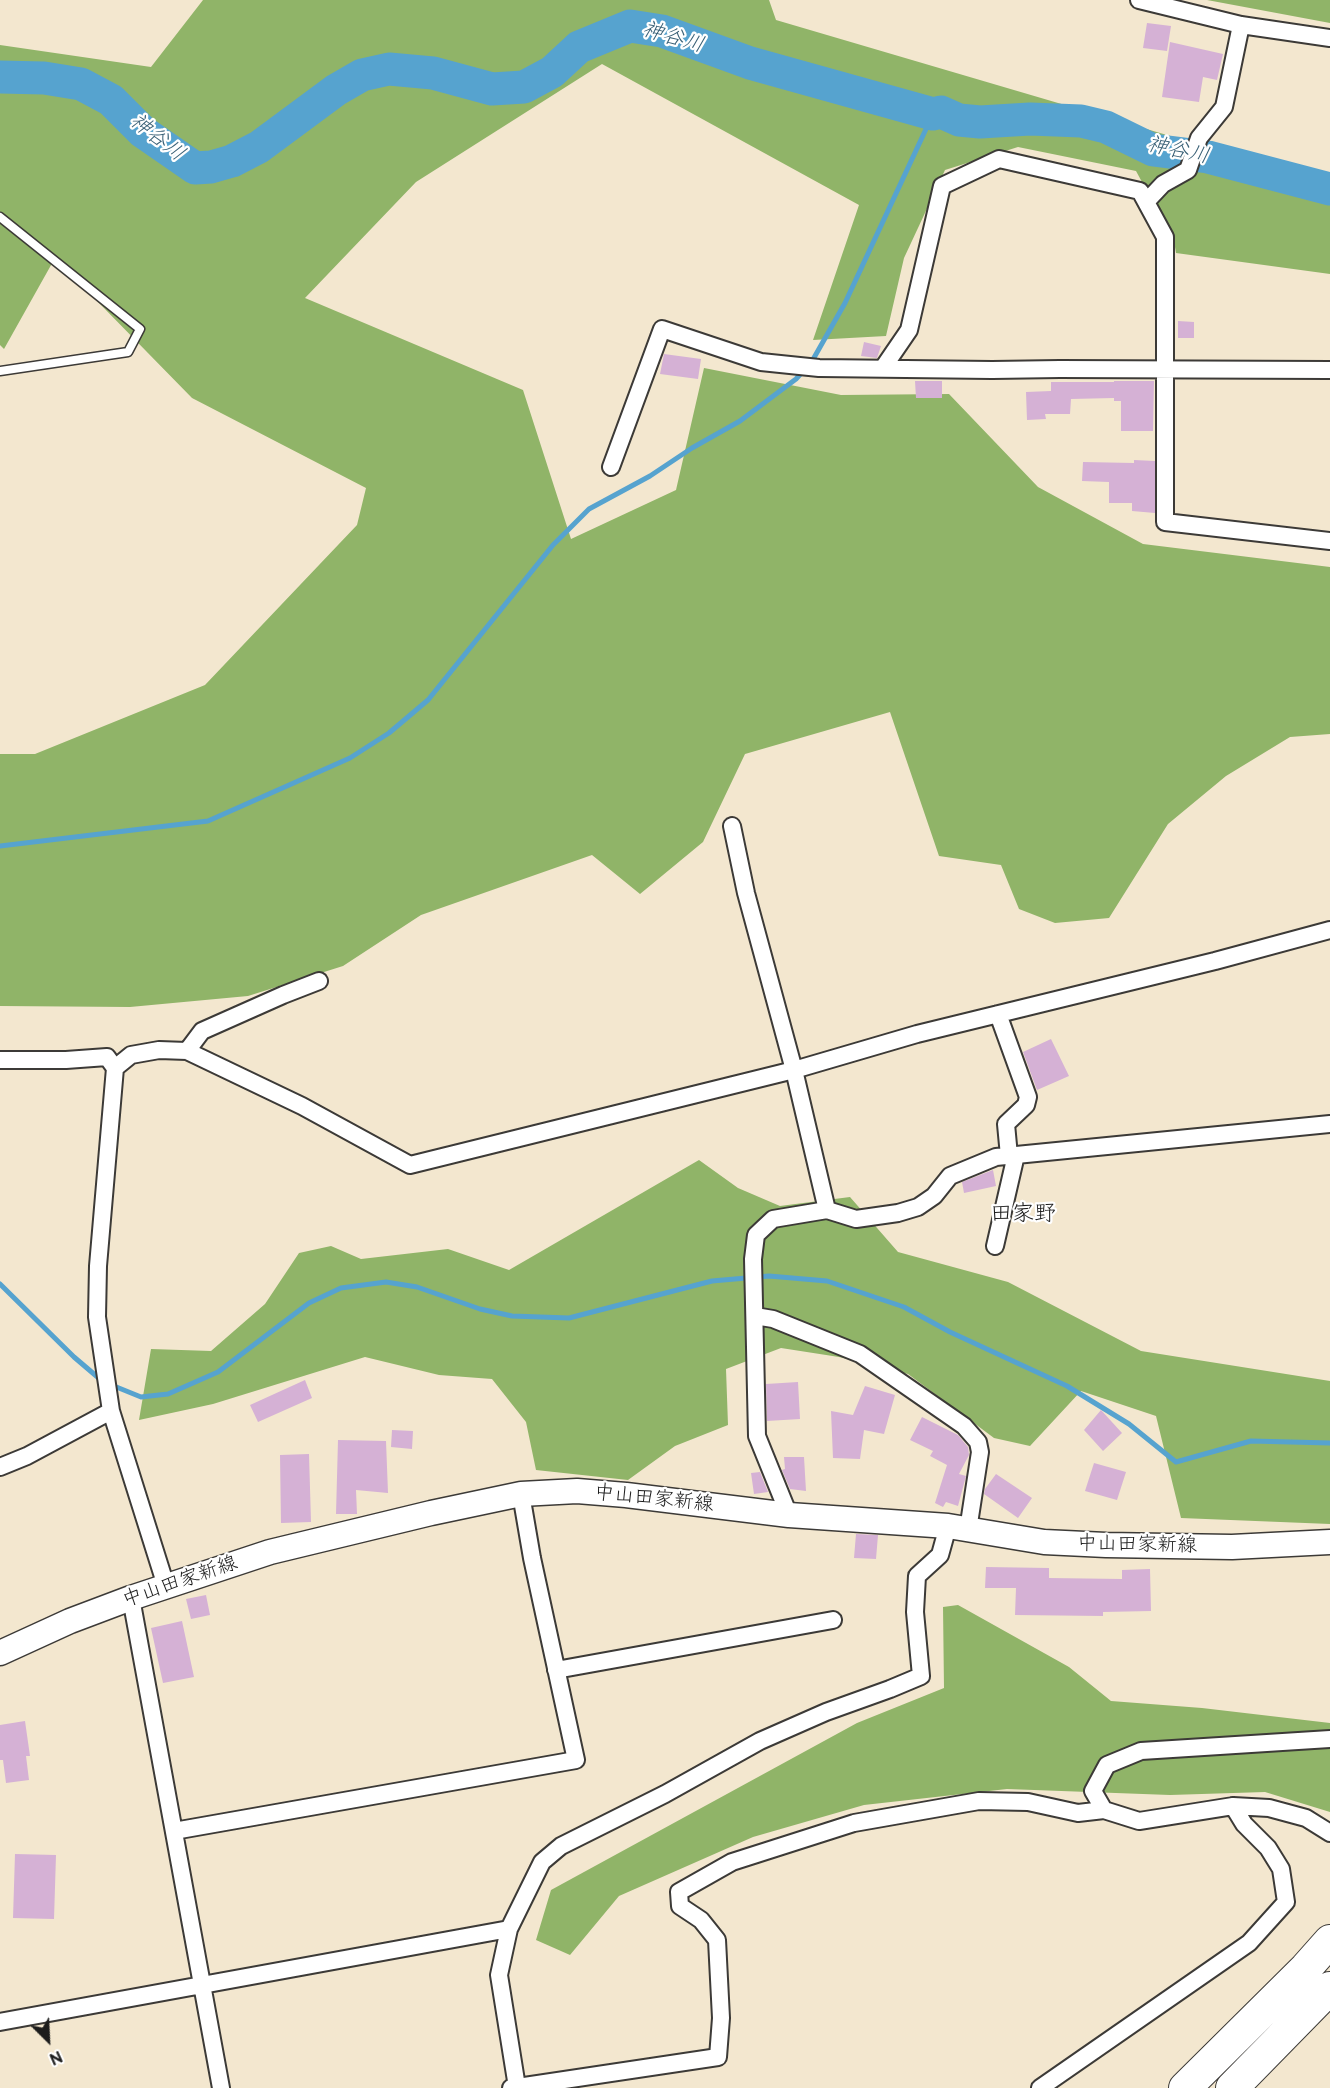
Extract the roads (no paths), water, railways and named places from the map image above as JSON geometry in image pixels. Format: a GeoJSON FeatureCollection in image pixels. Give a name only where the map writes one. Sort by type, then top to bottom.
{"type":"FeatureCollection","features":[{"type":"Feature","properties":{"kind":"highway"},"geometry":{"type":"LineString","coordinates":[[1185,2088],[1306,1968],[1330,1941]]}},
{"type":"Feature","properties":{"kind":"highway"},"geometry":{"type":"LineString","coordinates":[[1232,2088],[1330,1988]]}},
{"type":"Feature","properties":{"kind":"main road","name":"中山田家新線"},"geometry":{"type":"LineString","coordinates":[[0,1653],[70,1621],[131,1598],[270,1552],[520,1494],[577,1491],[789,1515],[958,1528],[1044,1542],[1232,1547],[1330,1542]]}},
{"type":"Feature","properties":{"kind":"street"},"geometry":{"type":"LineString","coordinates":[[1139,0],[1241,25],[1330,38]]}},
{"type":"Feature","properties":{"kind":"street"},"geometry":{"type":"LineString","coordinates":[[1146,202],[1163,184],[1188,170],[1199,138],[1224,107],[1241,25]]}},
{"type":"Feature","properties":{"kind":"street"},"geometry":{"type":"LineString","coordinates":[[883,368],[909,330],[942,186],[999,159],[1140,192],[1165,237],[1165,522],[1330,541]]}},
{"type":"Feature","properties":{"kind":"street"},"geometry":{"type":"LineString","coordinates":[[611,467],[662,329],[761,362],[819,368],[1330,370]]}},
{"type":"Feature","properties":{"kind":"street"},"geometry":{"type":"LineString","coordinates":[[732,826],[746,893],[794,1070],[827,1210]]}},
{"type":"Feature","properties":{"kind":"street"},"geometry":{"type":"LineString","coordinates":[[115,1068],[131,1055],[159,1050],[187,1050],[302,1106],[410,1165],[794,1070],[917,1034],[1215,961],[1330,930]]}},
{"type":"Feature","properties":{"kind":"street"},"geometry":{"type":"LineString","coordinates":[[187,1050],[202,1030],[320,981]]}},
{"type":"Feature","properties":{"kind":"street"},"geometry":{"type":"LineString","coordinates":[[995,1246],[1013,1156],[1006,1124],[1026,1105],[1028,1097],[998,1014]]}},
{"type":"Feature","properties":{"kind":"street"},"geometry":{"type":"LineString","coordinates":[[0,1060],[66,1060],[107,1056],[115,1068],[98,1276],[97,1317],[111,1411],[166,1586]]}},
{"type":"Feature","properties":{"kind":"street"},"geometry":{"type":"LineString","coordinates":[[789,1515],[757,1436],[753,1259],[756,1235],[773,1219],[827,1210],[856,1219],[898,1213],[918,1207],[934,1196],[950,1176],[996,1157],[1330,1124]]}},
{"type":"Feature","properties":{"kind":"street"},"geometry":{"type":"LineString","coordinates":[[754,1316],[773,1319],[860,1354],[964,1426],[978,1442],[980,1452],[958,1528],[940,1555],[917,1576],[915,1612],[921,1676],[826,1712],[760,1741],[665,1794],[561,1846],[542,1862],[509,1929],[499,1975],[514,2087],[718,2057],[721,2018],[717,1940],[701,1920],[680,1906],[678,1892],[732,1862],[854,1822],[979,1802],[1028,1802],[1077,1813],[1104,1810],[1139,1821],[1233,1806],[1269,1808],[1306,1818],[1330,1833]]}},
{"type":"Feature","properties":{"kind":"street"},"geometry":{"type":"LineString","coordinates":[[0,1467],[27,1456],[111,1411]]}},
{"type":"Feature","properties":{"kind":"street"},"geometry":{"type":"LineString","coordinates":[[174,1831],[576,1760],[520,1494]]}},
{"type":"Feature","properties":{"kind":"street"},"geometry":{"type":"LineString","coordinates":[[131,1598],[221,2088]]}},
{"type":"Feature","properties":{"kind":"street"},"geometry":{"type":"LineString","coordinates":[[556,1670],[833,1620]]}},
{"type":"Feature","properties":{"kind":"street"},"geometry":{"type":"LineString","coordinates":[[1104,1810],[1094,1791],[1107,1765],[1141,1751],[1330,1739]]}},
{"type":"Feature","properties":{"kind":"street"},"geometry":{"type":"LineString","coordinates":[[1040,2088],[1249,1943],[1286,1902],[1281,1869],[1268,1848],[1244,1824],[1233,1806]]}},
{"type":"Feature","properties":{"kind":"street"},"geometry":{"type":"LineString","coordinates":[[0,2022],[203,1987],[509,1929]]}},
{"type":"Feature","properties":{"kind":"lane"},"geometry":{"type":"LineString","coordinates":[[0,217],[140,329],[128,352],[0,371]]}},
{"type":"Feature","properties":{"kind":"waterway","name":"神谷川"},"geometry":{"type":"LineString","coordinates":[[0,77],[44,78],[81,84],[111,100],[143,132],[195,168],[211,167],[232,161],[259,147],[336,90],[362,75],[389,69],[433,73],[492,89],[524,87],[552,72],[579,47],[630,26],[662,31],[750,63],[933,114],[941,112],[959,120],[980,122],[1030,119],[1081,121],[1106,127],[1153,150],[1208,157],[1330,189]]}},
{"type":"Feature","properties":{"kind":"waterway"},"geometry":{"type":"LineString","coordinates":[[811,363],[845,303],[933,114]]}},
{"type":"Feature","properties":{"kind":"waterway"},"geometry":{"type":"LineString","coordinates":[[0,846],[208,821],[350,758],[389,733],[428,700],[553,545],[589,509],[650,476],[692,448],[740,421],[796,379],[805,369]]}},
{"type":"Feature","properties":{"kind":"waterway"},"geometry":{"type":"LineString","coordinates":[[109,1384],[141,1397],[168,1394],[218,1372],[309,1303],[341,1288],[386,1282],[417,1287],[480,1309],[512,1316],[569,1318],[712,1281],[769,1276],[827,1281],[904,1307],[950,1332],[1067,1386],[1129,1424],[1176,1462],[1251,1441],[1330,1443]]}},
{"type":"Feature","properties":{"kind":"waterway"},"geometry":{"type":"LineString","coordinates":[[0,1284],[74,1357],[101,1380]]}},
{"type":"Feature","properties":{"kind":"district","name":"田家野"},"geometry":{"type":"Point","coordinates":[1023,1214]}}]}
